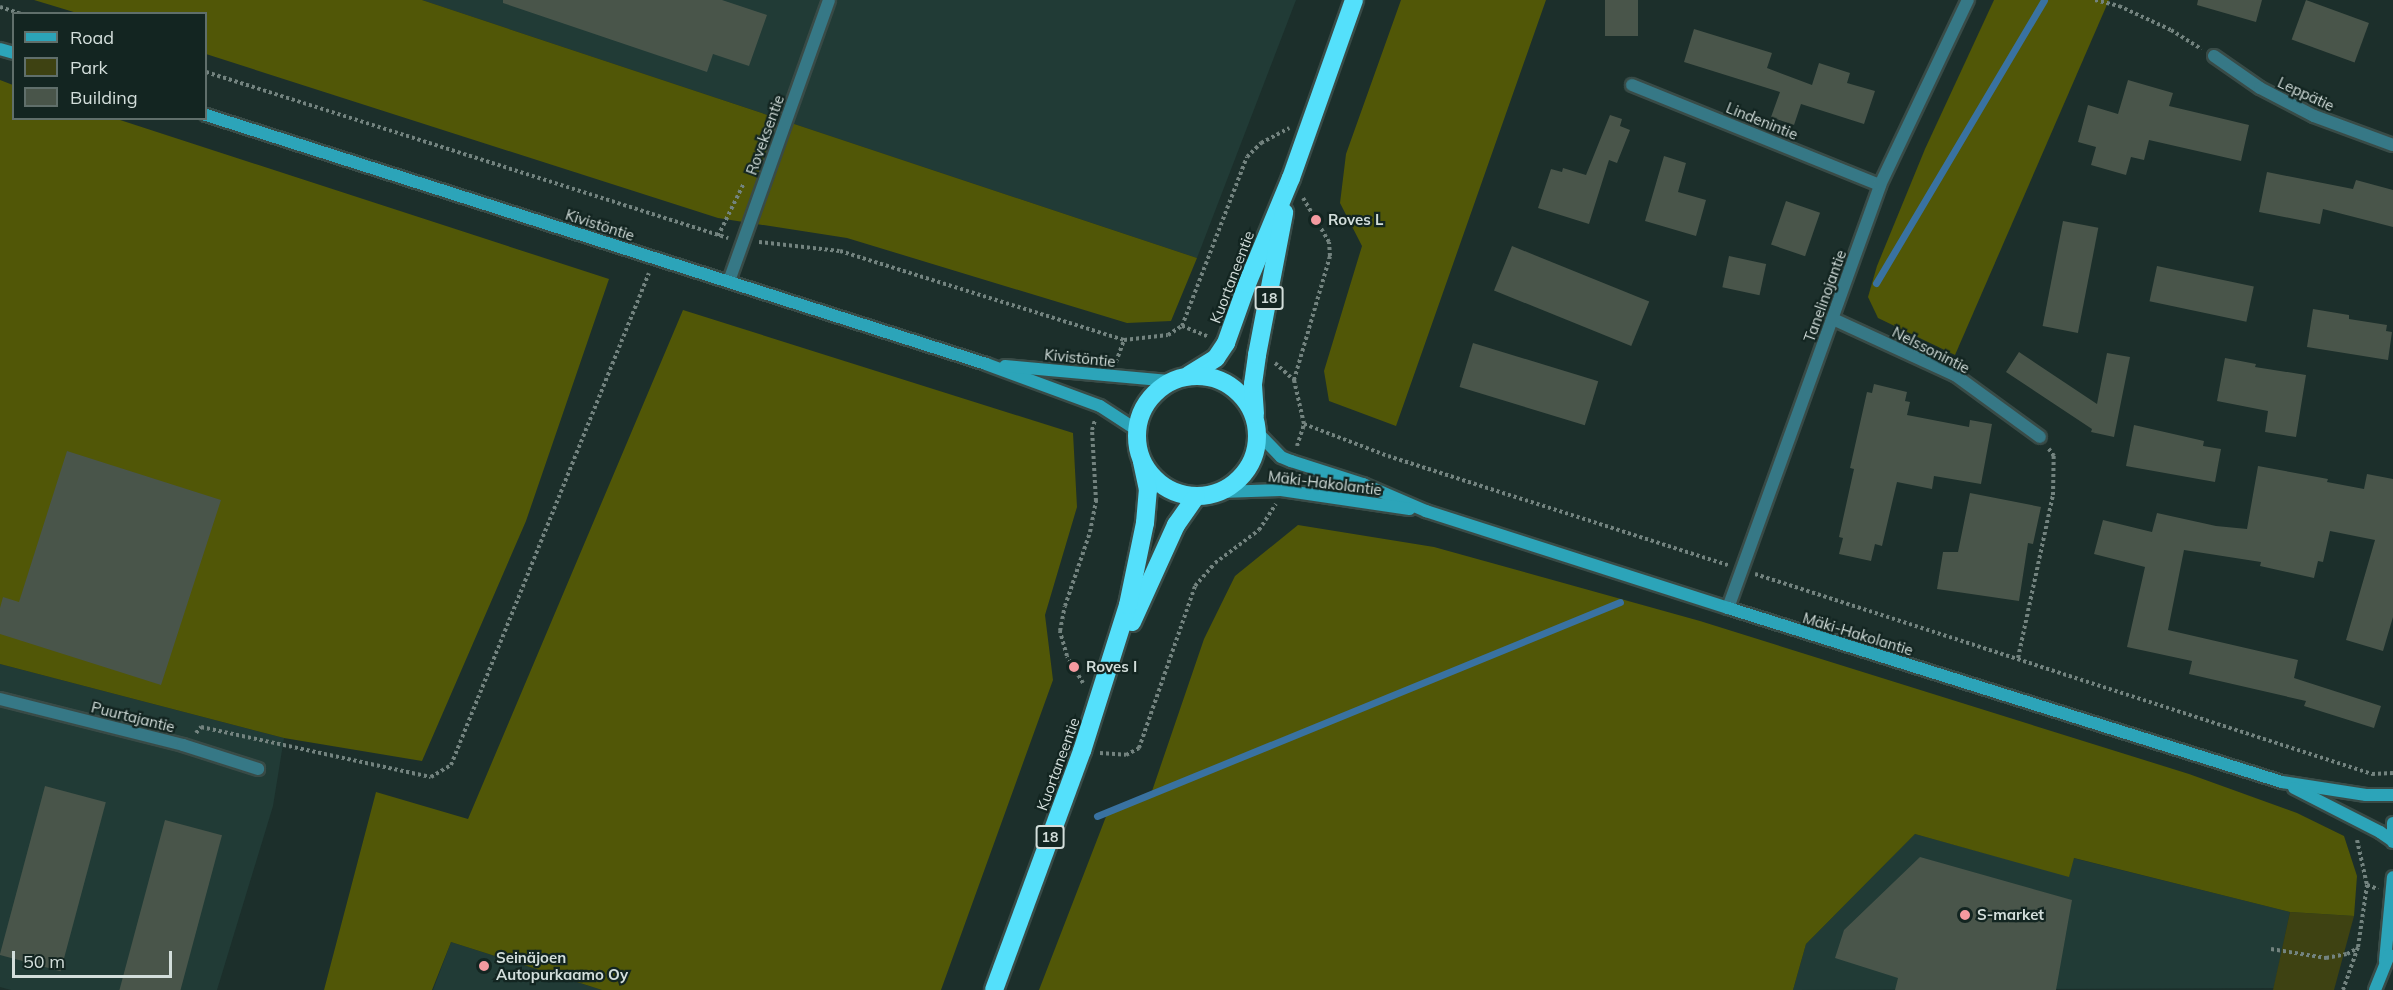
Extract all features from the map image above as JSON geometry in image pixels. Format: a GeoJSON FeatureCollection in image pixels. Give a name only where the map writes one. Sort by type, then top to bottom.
{"type":"FeatureCollection","features":[{"type":"Feature","properties":{"kind":"highway","name":"Kuortaneentie"},"geometry":{"type":"LineString","coordinates":[[1189,375],[1216,358],[1226,344],[1247,284],[1291,178],[1354,0]]}},
{"type":"Feature","properties":{"kind":"highway","name":"Kuortaneentie"},"geometry":{"type":"LineString","coordinates":[[1257,426],[1253,384],[1291,178]]}},
{"type":"Feature","properties":{"kind":"highway","name":"18"},"geometry":{"type":"LineString","coordinates":[[1142,461],[1137,430],[1147,401],[1157,389],[1189,375]]}},
{"type":"Feature","properties":{"kind":"highway"},"geometry":{"type":"LineString","coordinates":[[1189,375],[1207,375],[1230,385],[1248,403],[1257,426]]}},
{"type":"Feature","properties":{"kind":"highway","name":"18"},"geometry":{"type":"LineString","coordinates":[[1196,496],[1221,492],[1244,474],[1257,448],[1257,426]]}},
{"type":"Feature","properties":{"kind":"highway","name":"Kuortaneentie"},"geometry":{"type":"LineString","coordinates":[[994,990],[1082,751],[1128,605],[1145,523],[1148,490],[1142,461]]}},
{"type":"Feature","properties":{"kind":"highway"},"geometry":{"type":"LineString","coordinates":[[1142,461],[1151,475],[1164,487],[1179,494],[1196,496]]}},
{"type":"Feature","properties":{"kind":"highway","name":"Kuortaneentie"},"geometry":{"type":"LineString","coordinates":[[1104,684],[1176,525],[1196,496]]}},
{"type":"Feature","properties":{"kind":"street","name":"Roveksentie"},"geometry":{"type":"LineString","coordinates":[[729,281],[829,0]]}},
{"type":"Feature","properties":{"kind":"street","name":"Tanelinojantie"},"geometry":{"type":"LineString","coordinates":[[1728,609],[1880,185],[1968,0]]}},
{"type":"Feature","properties":{"kind":"street","name":"Leppätie"},"geometry":{"type":"LineString","coordinates":[[2214,56],[2260,88],[2314,116],[2393,146]]}},
{"type":"Feature","properties":{"kind":"street","name":"Lindenintie"},"geometry":{"type":"LineString","coordinates":[[1632,85],[1880,185]]}},
{"type":"Feature","properties":{"kind":"street","name":"Kivistöntie"},"geometry":{"type":"LineString","coordinates":[[207,115],[986,364],[1100,406],[1137,430]]}},
{"type":"Feature","properties":{"kind":"street","name":"Nelssonintie"},"geometry":{"type":"LineString","coordinates":[[1833,319],[1955,375],[2040,437]]}},
{"type":"Feature","properties":{"kind":"street","name":"Kivistöntie"},"geometry":{"type":"LineString","coordinates":[[986,364],[1171,381]]}},
{"type":"Feature","properties":{"kind":"street","name":"Mäki-Hakolantie"},"geometry":{"type":"LineString","coordinates":[[1257,426],[1281,457],[1363,484],[1426,511],[1728,609],[2282,782],[2366,795],[2393,795]]}},
{"type":"Feature","properties":{"kind":"street","name":"Mäki-Hakolantie"},"geometry":{"type":"LineString","coordinates":[[1221,492],[1281,490],[1426,511]]}},
{"type":"Feature","properties":{"kind":"street","name":"Puurtajantie"},"geometry":{"type":"LineString","coordinates":[[0,699],[183,745],[258,769]]}},
{"type":"Feature","properties":{"kind":"street","name":"Mäki-Hakolantie"},"geometry":{"type":"LineString","coordinates":[[2282,782],[2380,832],[2393,842]]}},
{"type":"Feature","properties":{"kind":"street"},"geometry":{"type":"LineString","coordinates":[[2393,823],[2393,842]]}},
{"type":"Feature","properties":{"kind":"street"},"geometry":{"type":"LineString","coordinates":[[2376,990],[2385,961],[2393,877]]}},
{"type":"Feature","properties":{"kind":"street"},"geometry":{"type":"LineString","coordinates":[[2385,961],[2393,948]]}},
{"type":"Feature","properties":{"kind":"path"},"geometry":{"type":"LineString","coordinates":[[2095,0],[2119,6],[2171,30],[2214,56]]}},
{"type":"Feature","properties":{"kind":"path"},"geometry":{"type":"LineString","coordinates":[[0,7],[16,12]]}},
{"type":"Feature","properties":{"kind":"path"},"geometry":{"type":"LineString","coordinates":[[207,72],[718,236],[840,251],[1124,340],[1168,335],[1182,326],[1247,157],[1261,143],[1311,119]]}},
{"type":"Feature","properties":{"kind":"path"},"geometry":{"type":"LineString","coordinates":[[1291,178],[1329,242],[1330,256],[1294,380],[1296,397],[1304,424],[1291,461]]}},
{"type":"Feature","properties":{"kind":"path"},"geometry":{"type":"LineString","coordinates":[[183,745],[201,727],[431,777],[451,765],[655,258]]}},
{"type":"Feature","properties":{"kind":"path"},"geometry":{"type":"LineString","coordinates":[[1182,326],[1226,344]]}},
{"type":"Feature","properties":{"kind":"path"},"geometry":{"type":"LineString","coordinates":[[1111,376],[1124,340]]}},
{"type":"Feature","properties":{"kind":"path"},"geometry":{"type":"LineString","coordinates":[[1257,355],[1275,362],[1294,380]]}},
{"type":"Feature","properties":{"kind":"path"},"geometry":{"type":"LineString","coordinates":[[1097,706],[1067,656],[1060,631],[1065,606],[1090,532],[1096,501],[1092,430],[1100,406]]}},
{"type":"Feature","properties":{"kind":"path"},"geometry":{"type":"LineString","coordinates":[[1304,424],[1388,456],[2373,774],[2393,773]]}},
{"type":"Feature","properties":{"kind":"path"},"geometry":{"type":"LineString","coordinates":[[2018,658],[2053,495],[2055,456],[2040,437]]}},
{"type":"Feature","properties":{"kind":"path"},"geometry":{"type":"LineString","coordinates":[[1082,751],[1126,755],[1139,748],[1195,586],[1221,557],[1259,530],[1273,512],[1281,490]]}},
{"type":"Feature","properties":{"kind":"path"},"geometry":{"type":"LineString","coordinates":[[2343,990],[2358,947],[2367,885]]}},
{"type":"Feature","properties":{"kind":"path"},"geometry":{"type":"LineString","coordinates":[[2271,949],[2326,958],[2348,954],[2358,947]]}},
{"type":"Feature","properties":{"kind":"shaded area"},"geometry":{"type":"Polygon","coordinates":[[[422,0],[1296,0],[1197,258],[422,0]]]}},
{"type":"Feature","properties":{"kind":"shaded area"},"geometry":{"type":"Polygon","coordinates":[[[0,664],[284,738],[273,806],[217,990],[11,990],[0,987],[0,664]]]}},
{"type":"Feature","properties":{"kind":"shaded area"},"geometry":{"type":"Polygon","coordinates":[[[1915,834],[2069,876],[2073,858],[2290,912],[2274,988],[1793,990],[1806,944],[1915,834]]]}},
{"type":"Feature","properties":{"kind":"shaded area","name":"Seinäjoen Autopurkaamo Oy"},"geometry":{"type":"Polygon","coordinates":[[[451,942],[602,990],[433,990],[451,942]]]}},
{"type":"Feature","properties":{"kind":"green space"},"geometry":{"type":"Polygon","coordinates":[[[34,0],[422,0],[1197,258],[1171,321],[1127,323],[847,238],[718,218],[207,54],[207,12],[74,12],[34,0]]]}},
{"type":"Feature","properties":{"kind":"green space"},"geometry":{"type":"Polygon","coordinates":[[[1401,0],[1546,0],[1396,426],[1329,401],[1324,371],[1362,246],[1340,203],[1346,154],[1401,0]]]}},
{"type":"Feature","properties":{"kind":"green space"},"geometry":{"type":"Polygon","coordinates":[[[1994,0],[2109,0],[1955,355],[1878,318],[1868,297],[1877,266],[1925,149],[1994,0]]]}},
{"type":"Feature","properties":{"kind":"green space"},"geometry":{"type":"Polygon","coordinates":[[[0,80],[12,85],[12,120],[120,120],[609,279],[526,521],[422,761],[284,738],[0,664],[0,80]]]}},
{"type":"Feature","properties":{"kind":"green space"},"geometry":{"type":"Polygon","coordinates":[[[683,310],[1073,433],[1077,507],[1045,615],[1053,680],[941,990],[602,990],[451,942],[432,990],[324,990],[376,792],[468,819],[683,310]]]}},
{"type":"Feature","properties":{"kind":"green space"},"geometry":{"type":"Polygon","coordinates":[[[1298,525],[1434,547],[1700,621],[2189,774],[2297,813],[2344,836],[2357,876],[2354,916],[2290,912],[2074,858],[2069,877],[1915,834],[1806,944],[1793,990],[1039,990],[1107,814],[1151,794],[1204,639],[1235,576],[1298,525]]]}},
{"type":"Feature","properties":{"kind":"green space"},"geometry":{"type":"Polygon","coordinates":[[[2290,912],[2354,916],[2334,990],[2273,990],[2290,912]]]}},
{"type":"Feature","properties":{"kind":"building"},"geometry":{"type":"Polygon","coordinates":[[[503,0],[722,0],[767,15],[749,66],[713,54],[707,72],[503,3],[503,0]]]}},
{"type":"Feature","properties":{"kind":"building"},"geometry":{"type":"Polygon","coordinates":[[[1605,0],[1638,0],[1638,36],[1605,36],[1605,0]]]}},
{"type":"Feature","properties":{"kind":"building"},"geometry":{"type":"Polygon","coordinates":[[[2198,0],[2262,0],[2256,22],[2197,5],[2198,0]]]}},
{"type":"Feature","properties":{"kind":"building"},"geometry":{"type":"Polygon","coordinates":[[[2306,0],[2369,23],[2355,62],[2292,39],[2306,0]]]}},
{"type":"Feature","properties":{"kind":"building"},"geometry":{"type":"Polygon","coordinates":[[[1694,29],[1772,53],[1767,68],[1812,85],[1819,63],[1850,73],[1847,83],[1875,91],[1864,124],[1801,104],[1794,125],[1771,117],[1780,92],[1684,62],[1694,29]]]}},
{"type":"Feature","properties":{"kind":"building"},"geometry":{"type":"Polygon","coordinates":[[[2128,80],[2173,93],[2169,106],[2249,125],[2241,161],[2149,140],[2144,160],[2131,157],[2126,175],[2091,165],[2096,147],[2078,142],[2088,105],[2118,114],[2128,80]]]}},
{"type":"Feature","properties":{"kind":"building"},"geometry":{"type":"Polygon","coordinates":[[[1610,115],[1622,119],[1620,126],[1630,130],[1617,163],[1609,160],[1589,224],[1538,208],[1551,169],[1562,172],[1563,168],[1586,175],[1610,115]]]}},
{"type":"Feature","properties":{"kind":"building"},"geometry":{"type":"Polygon","coordinates":[[[1664,156],[1686,163],[1678,192],[1706,200],[1696,236],[1645,221],[1664,156]]]}},
{"type":"Feature","properties":{"kind":"building"},"geometry":{"type":"Polygon","coordinates":[[[2267,172],[2353,189],[2356,180],[2393,190],[2393,227],[2323,209],[2320,224],[2259,212],[2267,172]]]}},
{"type":"Feature","properties":{"kind":"building"},"geometry":{"type":"Polygon","coordinates":[[[1786,201],[1820,213],[1805,256],[1771,244],[1786,201]]]}},
{"type":"Feature","properties":{"kind":"building"},"geometry":{"type":"Polygon","coordinates":[[[2063,221],[2098,228],[2078,333],[2043,326],[2063,221]]]}},
{"type":"Feature","properties":{"kind":"building"},"geometry":{"type":"Polygon","coordinates":[[[1512,246],[1649,301],[1631,346],[1494,291],[1512,246]]]}},
{"type":"Feature","properties":{"kind":"building"},"geometry":{"type":"Polygon","coordinates":[[[1729,256],[1766,264],[1760,295],[1722,287],[1729,256]]]}},
{"type":"Feature","properties":{"kind":"building"},"geometry":{"type":"Polygon","coordinates":[[[2157,266],[2254,287],[2246,322],[2150,301],[2157,266]]]}},
{"type":"Feature","properties":{"kind":"building"},"geometry":{"type":"Polygon","coordinates":[[[2313,309],[2349,315],[2349,319],[2387,325],[2386,331],[2392,332],[2388,360],[2307,347],[2313,309]]]}},
{"type":"Feature","properties":{"kind":"building"},"geometry":{"type":"Polygon","coordinates":[[[1473,343],[1598,381],[1585,425],[1460,387],[1473,343]]]}},
{"type":"Feature","properties":{"kind":"building"},"geometry":{"type":"Polygon","coordinates":[[[2019,352],[2097,404],[2107,353],[2130,357],[2114,437],[2091,432],[2092,429],[2006,372],[2019,352]]]}},
{"type":"Feature","properties":{"kind":"building"},"geometry":{"type":"Polygon","coordinates":[[[2225,358],[2256,364],[2255,367],[2306,375],[2296,437],[2265,432],[2268,411],[2217,401],[2225,358]]]}},
{"type":"Feature","properties":{"kind":"building"},"geometry":{"type":"Polygon","coordinates":[[[1874,384],[1907,392],[1905,401],[1910,402],[1907,415],[1969,427],[1970,420],[1992,424],[1981,484],[1934,476],[1932,489],[1897,482],[1882,546],[1875,544],[1871,561],[1839,554],[1843,538],[1839,537],[1854,469],[1850,468],[1867,392],[1872,393],[1874,384]]]}},
{"type":"Feature","properties":{"kind":"building"},"geometry":{"type":"Polygon","coordinates":[[[2134,425],[2204,441],[2203,446],[2221,449],[2215,482],[2126,466],[2134,425]]]}},
{"type":"Feature","properties":{"kind":"building"},"geometry":{"type":"Polygon","coordinates":[[[67,451],[221,500],[161,685],[0,634],[0,608],[3,597],[19,602],[67,451]]]}},
{"type":"Feature","properties":{"kind":"building"},"geometry":{"type":"Polygon","coordinates":[[[2258,466],[2328,479],[2327,482],[2364,489],[2367,474],[2393,479],[2393,617],[2383,651],[2346,640],[2375,540],[2330,531],[2323,562],[2318,561],[2314,578],[2260,566],[2261,562],[2184,550],[2168,630],[2298,660],[2294,678],[2381,706],[2374,728],[2304,706],[2306,701],[2189,674],[2192,661],[2127,647],[2145,567],[2094,554],[2103,520],[2152,532],[2157,513],[2216,526],[2247,529],[2258,466]]]}},
{"type":"Feature","properties":{"kind":"building"},"geometry":{"type":"Polygon","coordinates":[[[1970,493],[2041,507],[2033,544],[2028,543],[2019,601],[1937,589],[1943,552],[1958,552],[1970,493]]]}},
{"type":"Feature","properties":{"kind":"building"},"geometry":{"type":"Polygon","coordinates":[[[45,786],[106,802],[61,971],[0,955],[45,786]]]}},
{"type":"Feature","properties":{"kind":"building"},"geometry":{"type":"Polygon","coordinates":[[[165,820],[222,835],[181,990],[119,990],[165,820]]]}},
{"type":"Feature","properties":{"kind":"building","name":"S-market"},"geometry":{"type":"Polygon","coordinates":[[[1920,857],[2072,900],[2056,990],[1895,990],[1898,978],[1835,958],[1844,930],[1920,857]]]}},
{"type":"Feature","properties":{"kind":"waterway"},"geometry":{"type":"LineString","coordinates":[[1876,283],[2044,0]]}},
{"type":"Feature","properties":{"kind":"waterway"},"geometry":{"type":"LineString","coordinates":[[1097,816],[1620,602]]}},
{"type":"Feature","properties":{"kind":"place","name":"Roves L"},"geometry":{"type":"Point","coordinates":[1316,220]}},
{"type":"Feature","properties":{"kind":"place","name":"Roves I"},"geometry":{"type":"Point","coordinates":[1074,667]}},
{"type":"Feature","properties":{"kind":"place","name":"S-market"},"geometry":{"type":"Point","coordinates":[1965,915]}},
{"type":"Feature","properties":{"kind":"place","name":"Seinäjoen Autopurkaamo Oy"},"geometry":{"type":"Point","coordinates":[484,966]}}]}
